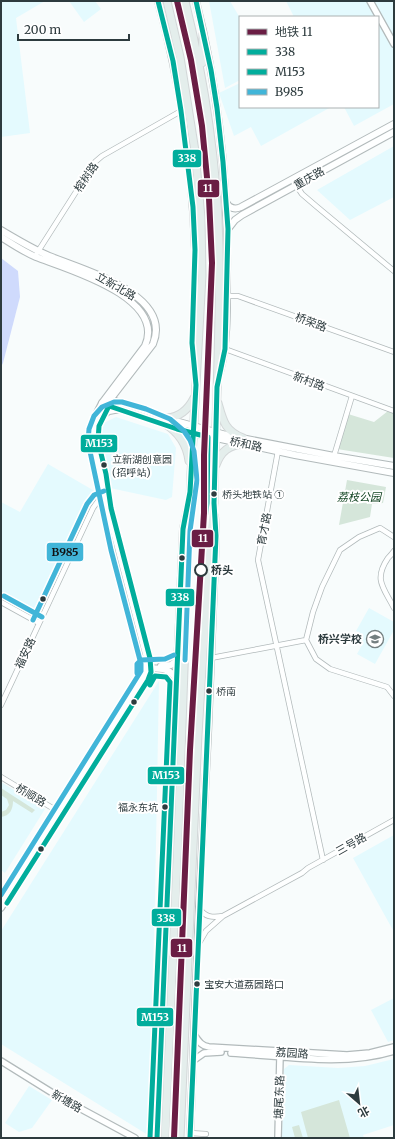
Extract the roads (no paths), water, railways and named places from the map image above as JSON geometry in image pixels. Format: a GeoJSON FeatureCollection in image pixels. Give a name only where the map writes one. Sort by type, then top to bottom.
{"type":"FeatureCollection","features":[{"type":"Feature","properties":{"kind":"main road"},"geometry":{"type":"LineString","coordinates":[[158,1],[173,61],[181,111],[193,214],[195,276],[192,343],[196,385]]}},
{"type":"Feature","properties":{"kind":"main road"},"geometry":{"type":"LineString","coordinates":[[167,1],[180,57],[187,98],[195,151],[201,218],[202,276],[190,474]]}},
{"type":"Feature","properties":{"kind":"main road"},"geometry":{"type":"LineString","coordinates":[[185,1],[201,71],[212,145],[218,215],[217,387]]}},
{"type":"Feature","properties":{"kind":"main road"},"geometry":{"type":"LineString","coordinates":[[190,1136],[195,1036],[197,946],[216,536],[214,469],[216,395],[225,349],[228,228],[217,108],[196,1]]}},
{"type":"Feature","properties":{"kind":"main road"},"geometry":{"type":"LineString","coordinates":[[201,71],[203,34]]}},
{"type":"Feature","properties":{"kind":"main road","name":"重庆路"},"geometry":{"type":"LineString","coordinates":[[226,202],[232,208],[239,208],[394,124]]}},
{"type":"Feature","properties":{"kind":"main road","name":"重庆路"},"geometry":{"type":"LineString","coordinates":[[228,228],[239,217],[394,132]]}},
{"type":"Feature","properties":{"kind":"main road"},"geometry":{"type":"LineString","coordinates":[[266,194],[269,200]]}},
{"type":"Feature","properties":{"kind":"main road","name":"立新北路"},"geometry":{"type":"LineString","coordinates":[[1,230],[37,254],[100,276],[116,284],[135,296],[148,309],[156,328],[154,342],[150,350],[120,388],[107,401]]}},
{"type":"Feature","properties":{"kind":"main road","name":"立新北路"},"geometry":{"type":"LineString","coordinates":[[1,237],[113,289],[131,301],[142,314],[147,324],[148,331],[146,344],[142,352],[107,401]]}},
{"type":"Feature","properties":{"kind":"main road"},"geometry":{"type":"LineString","coordinates":[[120,388],[121,396],[128,405]]}},
{"type":"Feature","properties":{"kind":"main road"},"geometry":{"type":"LineString","coordinates":[[165,1138],[178,837],[190,492],[189,456],[184,444],[166,421],[185,411],[196,394]]}},
{"type":"Feature","properties":{"kind":"main road"},"geometry":{"type":"LineString","coordinates":[[216,395],[228,429],[244,441]]}},
{"type":"Feature","properties":{"kind":"main road","name":"桥和路"},"geometry":{"type":"LineString","coordinates":[[107,401],[128,405],[166,421]]}},
{"type":"Feature","properties":{"kind":"main road","name":"桥和路"},"geometry":{"type":"LineString","coordinates":[[107,401],[121,409],[215,435],[394,466]]}},
{"type":"Feature","properties":{"kind":"main road"},"geometry":{"type":"LineString","coordinates":[[101,416],[109,411],[121,409]]}},
{"type":"Feature","properties":{"kind":"main road"},"geometry":{"type":"LineString","coordinates":[[214,469],[219,457],[225,450],[244,441]]}},
{"type":"Feature","properties":{"kind":"main road","name":"桥和路"},"geometry":{"type":"LineString","coordinates":[[244,441],[278,451],[394,473]]}},
{"type":"Feature","properties":{"kind":"main road"},"geometry":{"type":"LineString","coordinates":[[157,1138],[183,529],[190,492]]}},
{"type":"Feature","properties":{"kind":"main road"},"geometry":{"type":"LineString","coordinates":[[180,1138],[198,735],[210,536],[214,503]]}},
{"type":"Feature","properties":{"kind":"main road"},"geometry":{"type":"LineString","coordinates":[[146,667],[169,666],[178,660]]}},
{"type":"Feature","properties":{"kind":"main road"},"geometry":{"type":"LineString","coordinates":[[146,667],[168,670],[173,673],[177,680]]}},
{"type":"Feature","properties":{"kind":"street"},"geometry":{"type":"LineString","coordinates":[[370,1],[378,16]]}},
{"type":"Feature","properties":{"kind":"street"},"geometry":{"type":"LineString","coordinates":[[379,17],[394,44]]}},
{"type":"Feature","properties":{"kind":"street","name":"榕树路"},"geometry":{"type":"LineString","coordinates":[[37,254],[95,162],[102,156],[181,111]]}},
{"type":"Feature","properties":{"kind":"street"},"geometry":{"type":"LineString","coordinates":[[296,186],[302,194],[394,271]]}},
{"type":"Feature","properties":{"kind":"street","name":"桥荣路"},"geometry":{"type":"LineString","coordinates":[[227,296],[238,296],[394,352]]}},
{"type":"Feature","properties":{"kind":"street","name":"新村路"},"geometry":{"type":"LineString","coordinates":[[225,349],[394,411]]}},
{"type":"Feature","properties":{"kind":"street"},"geometry":{"type":"LineString","coordinates":[[334,456],[352,396]]}},
{"type":"Feature","properties":{"kind":"street"},"geometry":{"type":"LineString","coordinates":[[105,498],[104,479],[95,440],[97,427],[107,401]]}},
{"type":"Feature","properties":{"kind":"street"},"geometry":{"type":"LineString","coordinates":[[1,899],[146,678],[146,667],[93,452],[91,438],[92,424],[107,401]]}},
{"type":"Feature","properties":{"kind":"street","name":"育才路"},"geometry":{"type":"LineString","coordinates":[[278,451],[258,560],[278,646]]}},
{"type":"Feature","properties":{"kind":"street","name":"福安路"},"geometry":{"type":"LineString","coordinates":[[1,705],[93,508],[98,501],[105,498]]}},
{"type":"Feature","properties":{"kind":"street"},"geometry":{"type":"LineString","coordinates":[[394,537],[380,528],[359,537],[340,550],[322,587],[313,612],[306,640],[316,659],[330,669],[386,687],[394,696]]}},
{"type":"Feature","properties":{"kind":"street"},"geometry":{"type":"LineString","coordinates":[[394,551],[384,565],[380,582],[394,608]]}},
{"type":"Feature","properties":{"kind":"street"},"geometry":{"type":"LineString","coordinates":[[1,602],[39,623]]}},
{"type":"Feature","properties":{"kind":"street"},"geometry":{"type":"LineString","coordinates":[[211,658],[306,640]]}},
{"type":"Feature","properties":{"kind":"street"},"geometry":{"type":"LineString","coordinates":[[278,646],[323,860]]}},
{"type":"Feature","properties":{"kind":"street","name":"桥顺路"},"geometry":{"type":"LineString","coordinates":[[1,777],[59,812]]}},
{"type":"Feature","properties":{"kind":"street"},"geometry":{"type":"LineString","coordinates":[[1,908],[59,812]]}},
{"type":"Feature","properties":{"kind":"street","name":"三号路"},"geometry":{"type":"LineString","coordinates":[[197,946],[206,931],[223,916],[394,820]]}},
{"type":"Feature","properties":{"kind":"street"},"geometry":{"type":"LineString","coordinates":[[199,907],[205,915],[209,917],[223,916]]}},
{"type":"Feature","properties":{"kind":"street","name":"荔园路"},"geometry":{"type":"LineString","coordinates":[[195,1036],[204,1046],[209,1047],[324,1055],[360,1055],[394,1047]]}},
{"type":"Feature","properties":{"kind":"street","name":"荔园路"},"geometry":{"type":"LineString","coordinates":[[194,1060],[200,1054],[209,1052],[352,1059],[365,1058],[394,1051]]}},
{"type":"Feature","properties":{"kind":"street","name":"塘尾东路"},"geometry":{"type":"LineString","coordinates":[[278,1138],[280,1056]]}},
{"type":"Feature","properties":{"kind":"street","name":"新塘路"},"geometry":{"type":"LineString","coordinates":[[1,1060],[59,1097],[135,1138]]}},
{"type":"Feature","properties":{"kind":"street"},"geometry":{"type":"LineString","coordinates":[[190,1136],[206,1134]]}},
{"type":"Feature","properties":{"kind":"water"},"geometry":{"type":"Polygon","coordinates":[[[1,258],[18,271],[20,297],[1,367],[1,258]]]}},
{"type":"Feature","properties":{"kind":"metro line","name":"11"},"geometry":{"type":"LineString","coordinates":[[174,1138],[190,750],[204,513],[204,455],[212,263],[209,198],[202,126],[191,60],[177,1]]}},
{"type":"Feature","properties":{"kind":"place","name":"立新湖创意园 (招呼站)"},"geometry":{"type":"Point","coordinates":[104,465]}},
{"type":"Feature","properties":{"kind":"place","name":"桥头地铁站 ①"},"geometry":{"type":"Point","coordinates":[214,494]}},
{"type":"Feature","properties":{"kind":"place","name":"桥头"},"geometry":{"type":"Point","coordinates":[201,570]}},
{"type":"Feature","properties":{"kind":"place","name":"桥兴学校"},"geometry":{"type":"Point","coordinates":[375,639]}},
{"type":"Feature","properties":{"kind":"place","name":"桥南"},"geometry":{"type":"Point","coordinates":[209,691]}},
{"type":"Feature","properties":{"kind":"place","name":"福永东坑"},"geometry":{"type":"Point","coordinates":[165,807]}},
{"type":"Feature","properties":{"kind":"place","name":"宝安大道荔园路口"},"geometry":{"type":"Point","coordinates":[197,984]}},
{"type":"Feature","properties":{"kind":"park label","name":"荔枝公园"},"geometry":{"type":"Point","coordinates":[359,497]}}]}
